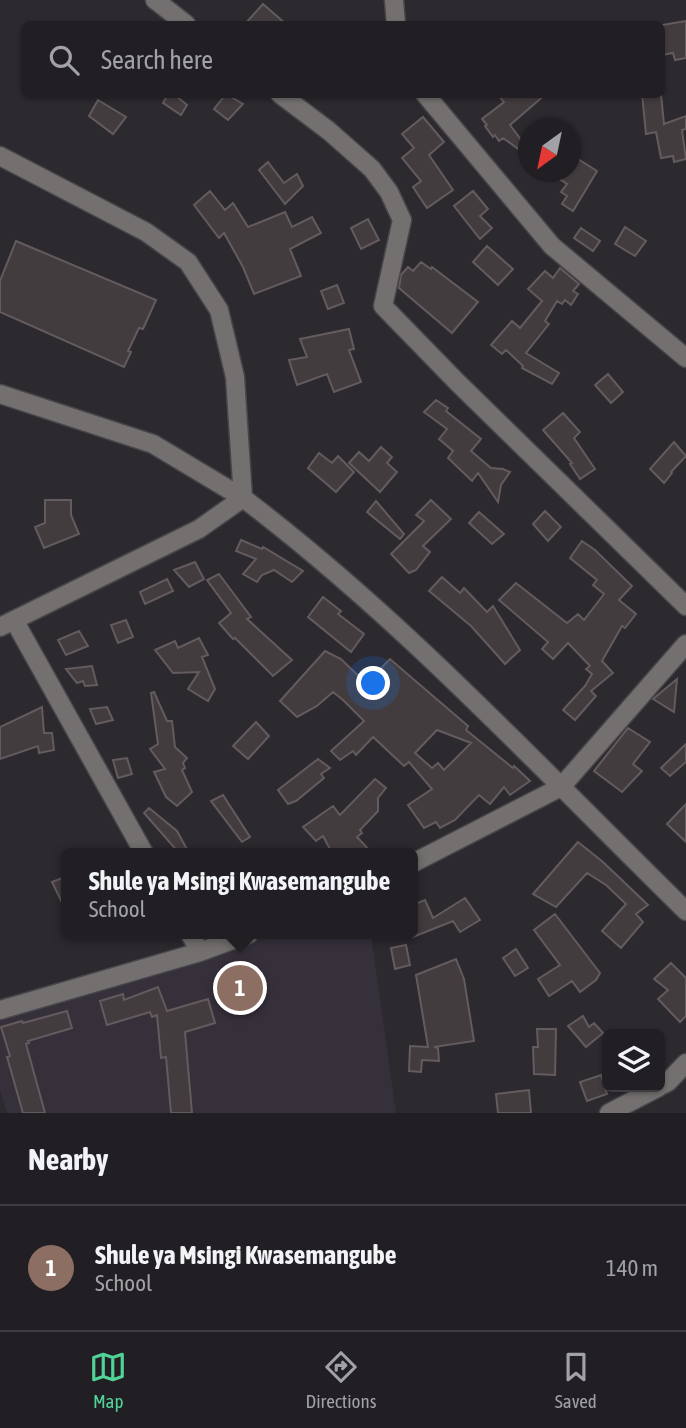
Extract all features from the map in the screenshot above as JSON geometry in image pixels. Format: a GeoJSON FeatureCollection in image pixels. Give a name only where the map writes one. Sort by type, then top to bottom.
{"type":"FeatureCollection","features":[{"type":"Feature","properties":{"kind":"street"},"geometry":{"type":"LineString","coordinates":[[155,0],[183,21]]}},
{"type":"Feature","properties":{"kind":"street"},"geometry":{"type":"LineString","coordinates":[[394,0],[396,21]]}},
{"type":"Feature","properties":{"kind":"street"},"geometry":{"type":"LineString","coordinates":[[285,98],[330,131],[372,169],[389,192],[402,220],[383,306],[686,606]]}},
{"type":"Feature","properties":{"kind":"street"},"geometry":{"type":"LineString","coordinates":[[428,98],[552,246],[686,358]]}},
{"type":"Feature","properties":{"kind":"street"},"geometry":{"type":"LineString","coordinates":[[0,156],[146,232],[188,262],[219,310],[236,377],[243,498]]}},
{"type":"Feature","properties":{"kind":"street"},"geometry":{"type":"LineString","coordinates":[[0,394],[153,444],[243,498],[315,554],[405,634],[686,911]]}},
{"type":"Feature","properties":{"kind":"street"},"geometry":{"type":"LineString","coordinates":[[141,848],[7,624],[199,529],[243,498]]}},
{"type":"Feature","properties":{"kind":"street"},"geometry":{"type":"LineString","coordinates":[[418,860],[561,788],[686,643]]}},
{"type":"Feature","properties":{"kind":"street"},"geometry":{"type":"LineString","coordinates":[[193,939],[200,952]]}},
{"type":"Feature","properties":{"kind":"street"},"geometry":{"type":"LineString","coordinates":[[0,1010],[200,952],[235,939]]}},
{"type":"Feature","properties":{"kind":"street"},"geometry":{"type":"LineString","coordinates":[[665,1083],[686,1063]]}},
{"type":"Feature","properties":{"kind":"street"},"geometry":{"type":"LineString","coordinates":[[609,1113],[648,1092]]}},
{"type":"Feature","properties":{"kind":"shaded area"},"geometry":{"type":"Polygon","coordinates":[[[253,939],[372,939],[396,1113],[7,1113],[0,1090],[0,1017],[202,958],[253,939]]]}},
{"type":"Feature","properties":{"kind":"building"},"geometry":{"type":"Polygon","coordinates":[[[263,4],[283,21],[248,21],[263,4]]]}},
{"type":"Feature","properties":{"kind":"building"},"geometry":{"type":"Polygon","coordinates":[[[686,21],[686,58],[675,60],[673,53],[665,54],[665,24],[686,21]]]}},
{"type":"Feature","properties":{"kind":"building"},"geometry":{"type":"Polygon","coordinates":[[[166,98],[179,98],[187,105],[181,115],[163,103],[166,98]]]}},
{"type":"Feature","properties":{"kind":"building"},"geometry":{"type":"Polygon","coordinates":[[[223,98],[233,98],[243,104],[228,120],[214,109],[223,98]]]}},
{"type":"Feature","properties":{"kind":"building"},"geometry":{"type":"Polygon","coordinates":[[[500,98],[541,98],[510,125],[518,136],[518,149],[503,138],[499,141],[495,135],[493,137],[482,119],[504,102],[500,98]]]}},
{"type":"Feature","properties":{"kind":"building"},"geometry":{"type":"Polygon","coordinates":[[[642,98],[661,98],[664,124],[686,116],[686,129],[682,130],[686,159],[674,162],[673,156],[661,158],[656,132],[646,134],[642,98]]]}},
{"type":"Feature","properties":{"kind":"building"},"geometry":{"type":"Polygon","coordinates":[[[98,100],[126,117],[113,134],[89,116],[98,100]]]}},
{"type":"Feature","properties":{"kind":"building"},"geometry":{"type":"Polygon","coordinates":[[[423,117],[444,142],[429,155],[453,190],[427,208],[413,187],[421,181],[402,158],[414,148],[402,134],[423,117]]]}},
{"type":"Feature","properties":{"kind":"building"},"geometry":{"type":"Polygon","coordinates":[[[581,161],[597,171],[573,211],[562,204],[567,196],[561,192],[567,184],[564,182],[581,182],[581,161]]]}},
{"type":"Feature","properties":{"kind":"building"},"geometry":{"type":"Polygon","coordinates":[[[268,162],[284,183],[297,174],[303,186],[285,204],[259,170],[268,162]]]}},
{"type":"Feature","properties":{"kind":"building"},"geometry":{"type":"Polygon","coordinates":[[[210,191],[225,210],[233,203],[248,227],[285,212],[292,227],[312,217],[321,233],[290,249],[301,276],[254,294],[224,233],[219,238],[194,205],[210,191]]]}},
{"type":"Feature","properties":{"kind":"building"},"geometry":{"type":"Polygon","coordinates":[[[473,191],[488,209],[480,216],[492,228],[480,239],[454,206],[473,191]]]}},
{"type":"Feature","properties":{"kind":"building"},"geometry":{"type":"Polygon","coordinates":[[[368,219],[379,240],[361,249],[351,228],[368,219]]]}},
{"type":"Feature","properties":{"kind":"building"},"geometry":{"type":"Polygon","coordinates":[[[625,227],[646,241],[635,256],[615,244],[625,227]]]}},
{"type":"Feature","properties":{"kind":"building"},"geometry":{"type":"Polygon","coordinates":[[[581,228],[600,241],[593,251],[574,238],[581,228]]]}},
{"type":"Feature","properties":{"kind":"building"},"geometry":{"type":"Polygon","coordinates":[[[16,241],[156,300],[143,329],[139,328],[128,351],[131,352],[124,367],[0,312],[0,281],[16,241]]]}},
{"type":"Feature","properties":{"kind":"building"},"geometry":{"type":"Polygon","coordinates":[[[487,246],[513,269],[498,285],[473,262],[487,246]]]}},
{"type":"Feature","properties":{"kind":"building"},"geometry":{"type":"Polygon","coordinates":[[[421,262],[431,269],[432,267],[478,302],[452,333],[399,288],[401,275],[408,267],[413,271],[421,262]]]}},
{"type":"Feature","properties":{"kind":"building"},"geometry":{"type":"Polygon","coordinates":[[[560,268],[579,284],[573,291],[578,294],[571,305],[565,300],[562,304],[557,301],[545,321],[549,324],[526,353],[559,373],[552,384],[522,368],[506,350],[502,354],[491,345],[512,321],[520,328],[542,301],[528,289],[545,271],[553,278],[560,268]]]}},
{"type":"Feature","properties":{"kind":"building"},"geometry":{"type":"Polygon","coordinates":[[[337,285],[344,303],[328,309],[321,291],[337,285]]]}},
{"type":"Feature","properties":{"kind":"building"},"geometry":{"type":"Polygon","coordinates":[[[349,329],[354,349],[349,350],[361,382],[334,392],[327,374],[297,385],[289,360],[307,357],[300,339],[349,329]]]}},
{"type":"Feature","properties":{"kind":"building"},"geometry":{"type":"Polygon","coordinates":[[[608,374],[623,392],[611,403],[595,385],[608,374]]]}},
{"type":"Feature","properties":{"kind":"building"},"geometry":{"type":"Polygon","coordinates":[[[436,400],[481,439],[471,451],[491,468],[510,472],[501,485],[498,502],[478,473],[472,481],[448,458],[453,451],[439,439],[447,429],[424,412],[436,400]]]}},
{"type":"Feature","properties":{"kind":"building"},"geometry":{"type":"Polygon","coordinates":[[[563,413],[580,432],[574,438],[595,469],[580,479],[570,464],[572,463],[543,430],[563,413]]]}},
{"type":"Feature","properties":{"kind":"building"},"geometry":{"type":"Polygon","coordinates":[[[674,442],[686,456],[664,483],[650,469],[674,442]]]}},
{"type":"Feature","properties":{"kind":"building"},"geometry":{"type":"Polygon","coordinates":[[[381,447],[392,457],[387,463],[397,472],[380,492],[349,463],[359,452],[369,461],[381,447]]]}},
{"type":"Feature","properties":{"kind":"building"},"geometry":{"type":"Polygon","coordinates":[[[319,453],[332,463],[338,456],[354,472],[336,492],[308,468],[319,453]]]}},
{"type":"Feature","properties":{"kind":"building"},"geometry":{"type":"Polygon","coordinates":[[[45,500],[71,500],[71,515],[79,534],[44,548],[35,527],[45,523],[45,500]]]}},
{"type":"Feature","properties":{"kind":"building"},"geometry":{"type":"Polygon","coordinates":[[[431,500],[451,519],[423,546],[430,552],[416,570],[409,573],[391,554],[424,521],[416,515],[431,500]]]}},
{"type":"Feature","properties":{"kind":"building"},"geometry":{"type":"Polygon","coordinates":[[[376,501],[404,534],[400,539],[367,512],[376,501]]]}},
{"type":"Feature","properties":{"kind":"building"},"geometry":{"type":"Polygon","coordinates":[[[545,511],[561,527],[548,541],[533,524],[545,511]]]}},
{"type":"Feature","properties":{"kind":"building"},"geometry":{"type":"Polygon","coordinates":[[[479,512],[504,534],[492,544],[469,523],[479,512]]]}},
{"type":"Feature","properties":{"kind":"building"},"geometry":{"type":"Polygon","coordinates":[[[241,540],[262,549],[263,547],[303,571],[292,582],[274,570],[262,575],[257,582],[243,574],[256,559],[236,551],[241,540]]]}},
{"type":"Feature","properties":{"kind":"building"},"geometry":{"type":"Polygon","coordinates":[[[582,541],[632,586],[619,600],[636,614],[625,628],[622,626],[602,661],[613,673],[591,691],[596,696],[575,720],[563,710],[585,686],[592,674],[586,669],[590,666],[568,643],[553,659],[542,649],[548,642],[499,600],[516,583],[567,623],[578,614],[584,620],[604,594],[593,585],[597,580],[570,558],[582,541]]]}},
{"type":"Feature","properties":{"kind":"building"},"geometry":{"type":"Polygon","coordinates":[[[195,562],[204,579],[189,587],[174,570],[195,562]]]}},
{"type":"Feature","properties":{"kind":"building"},"geometry":{"type":"Polygon","coordinates":[[[219,574],[251,617],[247,619],[292,660],[273,676],[219,623],[231,613],[207,580],[219,574]]]}},
{"type":"Feature","properties":{"kind":"building"},"geometry":{"type":"Polygon","coordinates":[[[442,577],[460,593],[464,588],[487,612],[493,606],[520,650],[505,664],[471,626],[429,591],[442,577]]]}},
{"type":"Feature","properties":{"kind":"building"},"geometry":{"type":"Polygon","coordinates":[[[167,579],[173,591],[145,604],[140,592],[167,579]]]}},
{"type":"Feature","properties":{"kind":"building"},"geometry":{"type":"Polygon","coordinates":[[[323,597],[341,611],[338,614],[364,634],[351,652],[308,617],[323,597]]]}},
{"type":"Feature","properties":{"kind":"building"},"geometry":{"type":"Polygon","coordinates":[[[126,620],[133,637],[118,643],[111,625],[126,620]]]}},
{"type":"Feature","properties":{"kind":"building"},"geometry":{"type":"Polygon","coordinates":[[[79,631],[88,646],[66,655],[58,640],[79,631]]]}},
{"type":"Feature","properties":{"kind":"building"},"geometry":{"type":"Polygon","coordinates":[[[199,638],[208,655],[202,657],[215,689],[208,701],[188,689],[199,672],[173,673],[155,650],[175,641],[178,648],[199,638]]]}},
{"type":"Feature","properties":{"kind":"building"},"geometry":{"type":"Polygon","coordinates":[[[325,651],[341,659],[366,683],[390,659],[468,726],[466,730],[530,781],[510,795],[504,787],[490,804],[479,795],[455,820],[440,828],[436,822],[424,828],[408,805],[432,789],[409,762],[404,766],[373,737],[356,755],[353,751],[340,760],[331,751],[364,721],[343,700],[333,692],[317,706],[297,717],[280,701],[325,651]],[[437,730],[415,753],[432,768],[438,763],[444,770],[471,743],[437,730]]]}},
{"type":"Feature","properties":{"kind":"building"},"geometry":{"type":"Polygon","coordinates":[[[92,666],[97,685],[85,686],[83,681],[77,683],[66,669],[92,666]]]}},
{"type":"Feature","properties":{"kind":"building"},"geometry":{"type":"Polygon","coordinates":[[[677,679],[674,712],[653,699],[677,679]]]}},
{"type":"Feature","properties":{"kind":"building"},"geometry":{"type":"Polygon","coordinates":[[[154,692],[167,721],[172,721],[175,747],[187,758],[182,770],[192,792],[177,806],[166,797],[154,772],[165,769],[150,749],[158,744],[151,693],[154,692]]]}},
{"type":"Feature","properties":{"kind":"building"},"geometry":{"type":"Polygon","coordinates":[[[42,707],[44,733],[52,733],[54,750],[39,753],[38,746],[0,759],[0,727],[42,707]]]}},
{"type":"Feature","properties":{"kind":"building"},"geometry":{"type":"Polygon","coordinates":[[[107,707],[113,720],[96,724],[90,709],[107,707]]]}},
{"type":"Feature","properties":{"kind":"building"},"geometry":{"type":"Polygon","coordinates":[[[256,722],[269,736],[248,759],[233,746],[256,722]]]}},
{"type":"Feature","properties":{"kind":"building"},"geometry":{"type":"Polygon","coordinates":[[[628,728],[650,742],[633,764],[642,771],[622,792],[594,771],[628,728]]]}},
{"type":"Feature","properties":{"kind":"building"},"geometry":{"type":"Polygon","coordinates":[[[686,744],[686,762],[670,776],[661,768],[686,744]]]}},
{"type":"Feature","properties":{"kind":"building"},"geometry":{"type":"Polygon","coordinates":[[[127,758],[132,774],[118,778],[113,760],[127,758]]]}},
{"type":"Feature","properties":{"kind":"building"},"geometry":{"type":"Polygon","coordinates":[[[318,759],[330,768],[321,774],[324,778],[296,801],[288,804],[278,790],[318,759]]]}},
{"type":"Feature","properties":{"kind":"building"},"geometry":{"type":"Polygon","coordinates":[[[375,779],[386,788],[378,798],[378,811],[357,837],[367,848],[329,848],[323,836],[316,841],[303,827],[333,806],[340,815],[375,779]]]}},
{"type":"Feature","properties":{"kind":"building"},"geometry":{"type":"Polygon","coordinates":[[[223,795],[250,837],[242,842],[211,801],[223,795]]]}},
{"type":"Feature","properties":{"kind":"building"},"geometry":{"type":"Polygon","coordinates":[[[686,804],[686,842],[667,824],[686,804]]]}},
{"type":"Feature","properties":{"kind":"building"},"geometry":{"type":"Polygon","coordinates":[[[149,808],[177,831],[186,848],[175,848],[144,813],[149,808]]]}},
{"type":"Feature","properties":{"kind":"building"},"geometry":{"type":"Polygon","coordinates":[[[578,842],[648,905],[636,914],[643,922],[621,948],[602,931],[626,904],[606,885],[587,873],[556,907],[533,894],[578,842]]]}},
{"type":"Feature","properties":{"kind":"building"},"geometry":{"type":"Polygon","coordinates":[[[61,878],[61,901],[52,882],[61,878]]]}},
{"type":"Feature","properties":{"kind":"building"},"geometry":{"type":"Polygon","coordinates":[[[465,898],[480,920],[460,932],[453,921],[418,935],[418,903],[425,900],[433,918],[465,898]]]}},
{"type":"Feature","properties":{"kind":"building"},"geometry":{"type":"Polygon","coordinates":[[[555,914],[600,973],[596,980],[580,992],[572,981],[549,996],[538,979],[560,965],[534,930],[555,914]]]}},
{"type":"Feature","properties":{"kind":"building"},"geometry":{"type":"Polygon","coordinates":[[[406,945],[410,965],[395,969],[391,948],[406,945]]]}},
{"type":"Feature","properties":{"kind":"building"},"geometry":{"type":"Polygon","coordinates":[[[516,949],[528,968],[515,976],[503,958],[516,949]]]}},
{"type":"Feature","properties":{"kind":"building"},"geometry":{"type":"Polygon","coordinates":[[[456,959],[464,979],[474,1041],[434,1047],[438,1048],[439,1061],[422,1060],[421,1072],[409,1071],[410,1046],[428,1047],[416,975],[456,959]]]}},
{"type":"Feature","properties":{"kind":"building"},"geometry":{"type":"Polygon","coordinates":[[[671,963],[686,978],[686,1016],[680,1022],[658,999],[668,990],[654,979],[671,963]]]}},
{"type":"Feature","properties":{"kind":"building"},"geometry":{"type":"Polygon","coordinates":[[[158,987],[167,1011],[208,999],[215,1023],[185,1032],[192,1113],[171,1113],[166,1057],[161,1058],[157,1015],[152,1017],[150,1012],[107,1025],[100,1001],[123,994],[124,1000],[158,987]]]}},
{"type":"Feature","properties":{"kind":"building"},"geometry":{"type":"Polygon","coordinates":[[[67,1011],[72,1028],[28,1041],[26,1044],[45,1113],[23,1113],[1,1027],[67,1011]]]}},
{"type":"Feature","properties":{"kind":"building"},"geometry":{"type":"Polygon","coordinates":[[[583,1016],[589,1027],[594,1023],[602,1034],[586,1047],[568,1026],[583,1016]]]}},
{"type":"Feature","properties":{"kind":"building"},"geometry":{"type":"Polygon","coordinates":[[[537,1029],[556,1029],[555,1075],[534,1074],[533,1047],[538,1047],[537,1029]]]}},
{"type":"Feature","properties":{"kind":"building"},"geometry":{"type":"Polygon","coordinates":[[[601,1075],[602,1092],[607,1094],[587,1101],[580,1082],[601,1075]]]}},
{"type":"Feature","properties":{"kind":"building"},"geometry":{"type":"Polygon","coordinates":[[[529,1090],[531,1113],[498,1113],[496,1094],[529,1090]]]}},
{"type":"Feature","properties":{"kind":"place","name":"Shule ya Msingi Kwasemangube"},"geometry":{"type":"Point","coordinates":[240,988]}}]}
